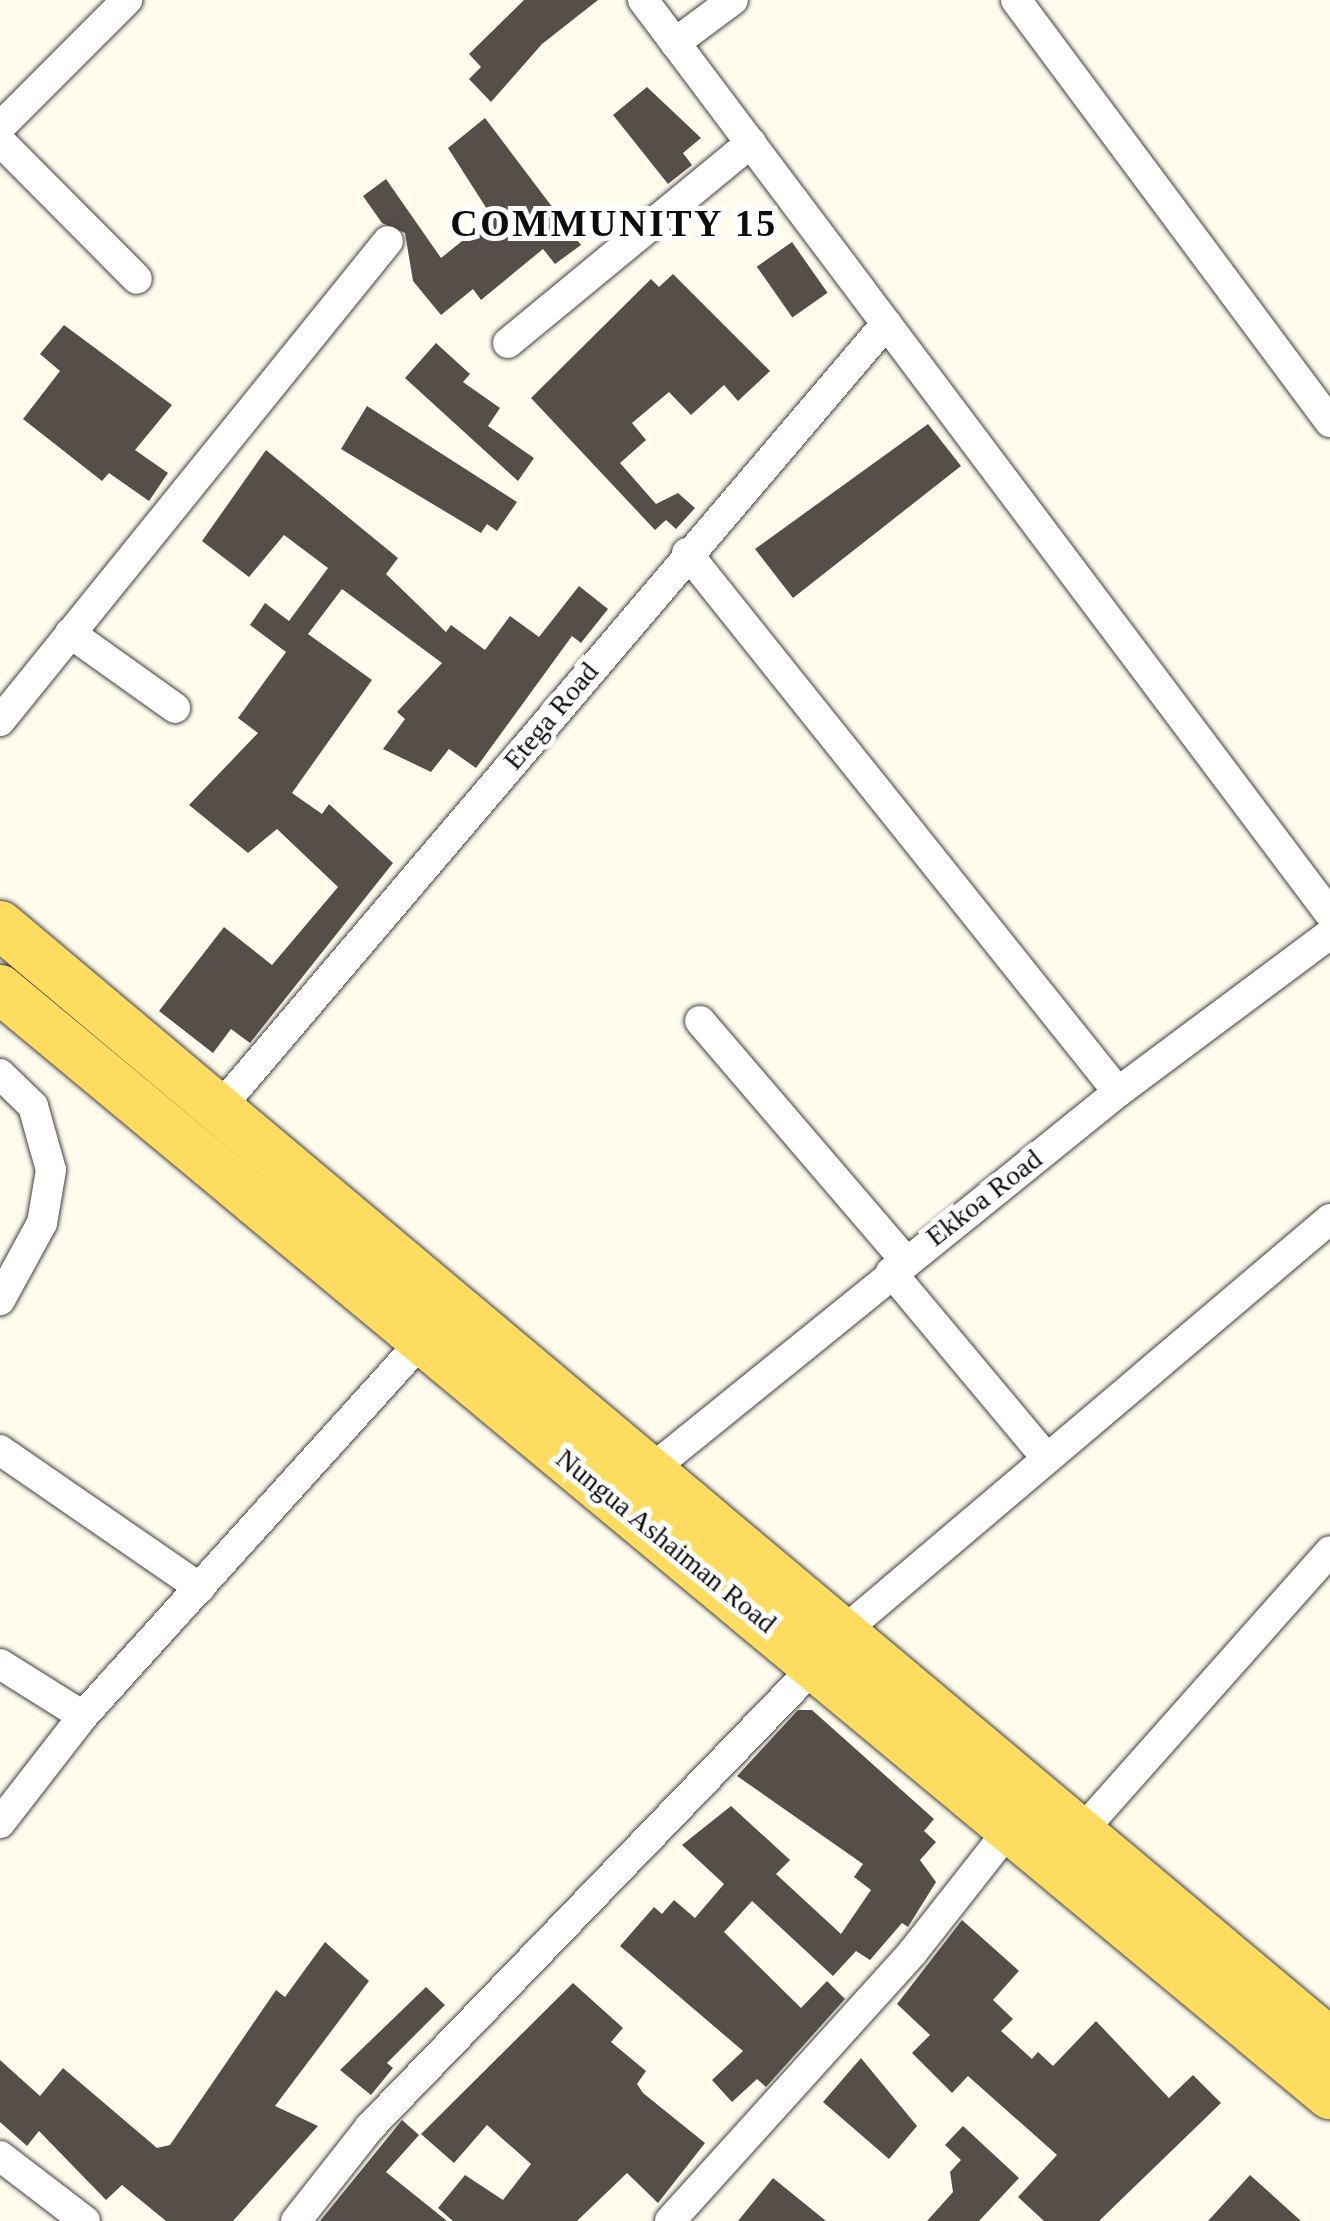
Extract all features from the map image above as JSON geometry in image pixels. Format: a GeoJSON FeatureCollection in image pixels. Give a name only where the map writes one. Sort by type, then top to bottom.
{"type":"FeatureCollection","features":[{"type":"Feature","properties":{"kind":"main road","name":"Nungua Ashaiman Road"},"geometry":{"type":"LineString","coordinates":[[0,926],[647,1472],[1012,1826],[1330,2095]]}},
{"type":"Feature","properties":{"kind":"main road","name":"Nungua Ashaiman Road"},"geometry":{"type":"LineString","coordinates":[[0,989],[420,1342],[1079,1834],[1330,2042]]}},
{"type":"Feature","properties":{"kind":"street"},"geometry":{"type":"LineString","coordinates":[[0,128],[127,0]]}},
{"type":"Feature","properties":{"kind":"street"},"geometry":{"type":"LineString","coordinates":[[644,0],[886,324],[1326,899]]}},
{"type":"Feature","properties":{"kind":"street"},"geometry":{"type":"LineString","coordinates":[[675,43],[733,0]]}},
{"type":"Feature","properties":{"kind":"street"},"geometry":{"type":"LineString","coordinates":[[1016,0],[1330,422]]}},
{"type":"Feature","properties":{"kind":"street"},"geometry":{"type":"LineString","coordinates":[[0,141],[137,280]]}},
{"type":"Feature","properties":{"kind":"street"},"geometry":{"type":"LineString","coordinates":[[508,343],[751,143]]}},
{"type":"Feature","properties":{"kind":"street"},"geometry":{"type":"LineString","coordinates":[[0,721],[388,242]]}},
{"type":"Feature","properties":{"kind":"street","name":"Etega Road"},"geometry":{"type":"LineString","coordinates":[[218,1110],[687,553],[886,324]]}},
{"type":"Feature","properties":{"kind":"street"},"geometry":{"type":"LineString","coordinates":[[687,553],[1118,1092]]}},
{"type":"Feature","properties":{"kind":"street"},"geometry":{"type":"LineString","coordinates":[[70,633],[175,708]]}},
{"type":"Feature","properties":{"kind":"street","name":"Ekkoa Road"},"geometry":{"type":"LineString","coordinates":[[647,1472],[1118,1092],[1330,934]]}},
{"type":"Feature","properties":{"kind":"street"},"geometry":{"type":"LineString","coordinates":[[700,1021],[898,1266],[1044,1456]]}},
{"type":"Feature","properties":{"kind":"street"},"geometry":{"type":"LineString","coordinates":[[0,1074],[34,1106],[51,1170],[42,1223],[0,1300]]}},
{"type":"Feature","properties":{"kind":"street"},"geometry":{"type":"LineString","coordinates":[[296,2221],[370,2127],[828,1649],[1044,1456],[1330,1219]]}},
{"type":"Feature","properties":{"kind":"street"},"geometry":{"type":"LineString","coordinates":[[0,1823],[83,1716],[420,1342]]}},
{"type":"Feature","properties":{"kind":"street"},"geometry":{"type":"LineString","coordinates":[[0,1450],[200,1588]]}},
{"type":"Feature","properties":{"kind":"street"},"geometry":{"type":"LineString","coordinates":[[1079,1834],[1330,1550]]}},
{"type":"Feature","properties":{"kind":"street"},"geometry":{"type":"LineString","coordinates":[[0,1664],[83,1716]]}},
{"type":"Feature","properties":{"kind":"street"},"geometry":{"type":"LineString","coordinates":[[670,2221],[912,1953],[1012,1826]]}},
{"type":"Feature","properties":{"kind":"street"},"geometry":{"type":"LineString","coordinates":[[0,2156],[85,2221]]}},
{"type":"Feature","properties":{"kind":"building"},"geometry":{"type":"Polygon","coordinates":[[[524,0],[598,0],[542,44],[491,102],[469,79],[481,67],[469,54],[524,0]]]}},
{"type":"Feature","properties":{"kind":"building"},"geometry":{"type":"Polygon","coordinates":[[[647,87],[701,138],[683,153],[692,165],[668,184],[613,115],[647,87]]]}},
{"type":"Feature","properties":{"kind":"building"},"geometry":{"type":"Polygon","coordinates":[[[485,118],[581,245],[555,264],[543,249],[481,300],[473,289],[441,315],[413,281],[405,233],[382,223],[363,196],[386,179],[441,258],[492,217],[448,148],[485,118]]]}},
{"type":"Feature","properties":{"kind":"building"},"geometry":{"type":"Polygon","coordinates":[[[792,242],[828,293],[792,317],[757,267],[792,242]]]}},
{"type":"Feature","properties":{"kind":"building"},"geometry":{"type":"Polygon","coordinates":[[[673,274],[770,371],[738,401],[724,385],[691,415],[669,392],[632,423],[646,440],[620,463],[656,504],[678,493],[695,508],[676,529],[666,520],[655,530],[531,398],[651,279],[659,287],[673,274]]]}},
{"type":"Feature","properties":{"kind":"building"},"geometry":{"type":"Polygon","coordinates":[[[64,325],[172,405],[135,450],[168,473],[149,501],[109,473],[102,481],[23,419],[60,371],[40,354],[64,325]]]}},
{"type":"Feature","properties":{"kind":"building"},"geometry":{"type":"Polygon","coordinates":[[[436,343],[470,374],[463,382],[500,408],[488,426],[534,458],[518,481],[405,378],[436,343]]]}},
{"type":"Feature","properties":{"kind":"building"},"geometry":{"type":"Polygon","coordinates":[[[367,406],[517,502],[497,531],[487,524],[481,533],[341,449],[367,406]]]}},
{"type":"Feature","properties":{"kind":"building"},"geometry":{"type":"Polygon","coordinates":[[[928,424],[961,466],[793,598],[755,549],[928,424]]]}},
{"type":"Feature","properties":{"kind":"building"},"geometry":{"type":"Polygon","coordinates":[[[266,450],[398,558],[386,574],[446,632],[451,625],[485,650],[510,616],[539,637],[579,586],[608,609],[581,643],[572,636],[476,768],[449,749],[431,772],[383,749],[405,719],[397,712],[442,663],[342,589],[308,634],[372,680],[292,793],[322,814],[329,804],[393,863],[250,1043],[231,1029],[213,1053],[159,1011],[224,927],[272,965],[338,887],[277,829],[248,853],[189,805],[258,733],[238,718],[286,652],[250,625],[265,603],[289,621],[328,568],[284,535],[249,577],[202,541],[266,450]]]}},
{"type":"Feature","properties":{"kind":"building"},"geometry":{"type":"Polygon","coordinates":[[[798,1710],[812,1710],[934,1819],[924,1831],[936,1842],[920,1860],[936,1882],[908,1927],[902,1923],[870,1960],[856,1951],[833,1976],[752,1901],[724,1932],[801,2008],[827,1981],[845,1999],[766,2087],[757,2079],[732,2102],[712,2080],[743,2051],[620,1946],[654,1907],[662,1914],[674,1900],[695,1918],[724,1884],[682,1845],[731,1806],[790,1860],[776,1874],[841,1934],[871,1890],[854,1877],[863,1864],[737,1776],[798,1710]]]}},
{"type":"Feature","properties":{"kind":"building"},"geometry":{"type":"Polygon","coordinates":[[[962,1920],[1019,1971],[993,2000],[1013,2019],[1001,2031],[1032,2059],[1038,2052],[1053,2066],[1096,2021],[1169,2098],[1193,2075],[1221,2103],[1099,2221],[1044,2221],[1018,2197],[1057,2155],[968,2076],[952,2093],[912,2053],[930,2035],[897,2004],[962,1920]]]}},
{"type":"Feature","properties":{"kind":"building"},"geometry":{"type":"Polygon","coordinates":[[[325,1942],[369,1981],[275,2106],[318,2126],[233,2221],[166,2221],[122,2185],[106,2200],[39,2131],[27,2146],[0,2122],[0,2060],[40,2096],[63,2068],[157,2148],[170,2145],[276,1990],[285,1997],[325,1942]]]}},
{"type":"Feature","properties":{"kind":"building"},"geometry":{"type":"Polygon","coordinates":[[[573,1983],[623,2028],[611,2042],[646,2071],[637,2084],[643,2093],[705,2143],[658,2203],[627,2173],[577,2221],[453,2221],[438,2208],[465,2175],[503,2200],[531,2164],[487,2125],[454,2163],[421,2134],[573,1983]]]}},
{"type":"Feature","properties":{"kind":"building"},"geometry":{"type":"Polygon","coordinates":[[[426,1987],[445,2005],[387,2063],[393,2068],[371,2095],[340,2070],[426,1987]]]}},
{"type":"Feature","properties":{"kind":"building"},"geometry":{"type":"Polygon","coordinates":[[[861,2058],[917,2126],[889,2159],[823,2102],[861,2058]]]}},
{"type":"Feature","properties":{"kind":"building"},"geometry":{"type":"Polygon","coordinates":[[[402,2120],[419,2135],[386,2172],[447,2221],[320,2221],[402,2120]]]}},
{"type":"Feature","properties":{"kind":"building"},"geometry":{"type":"Polygon","coordinates":[[[963,2126],[1019,2178],[979,2221],[927,2221],[953,2192],[950,2172],[961,2160],[945,2145],[963,2126]]]}},
{"type":"Feature","properties":{"kind":"building"},"geometry":{"type":"Polygon","coordinates":[[[1250,2175],[1301,2221],[1208,2221],[1250,2175]]]}},
{"type":"Feature","properties":{"kind":"building"},"geometry":{"type":"Polygon","coordinates":[[[773,2178],[826,2221],[738,2221],[773,2178]]]}},
{"type":"Feature","properties":{"kind":"district","name":"COMMUNITY 15"},"geometry":{"type":"Point","coordinates":[614,224]}}]}
